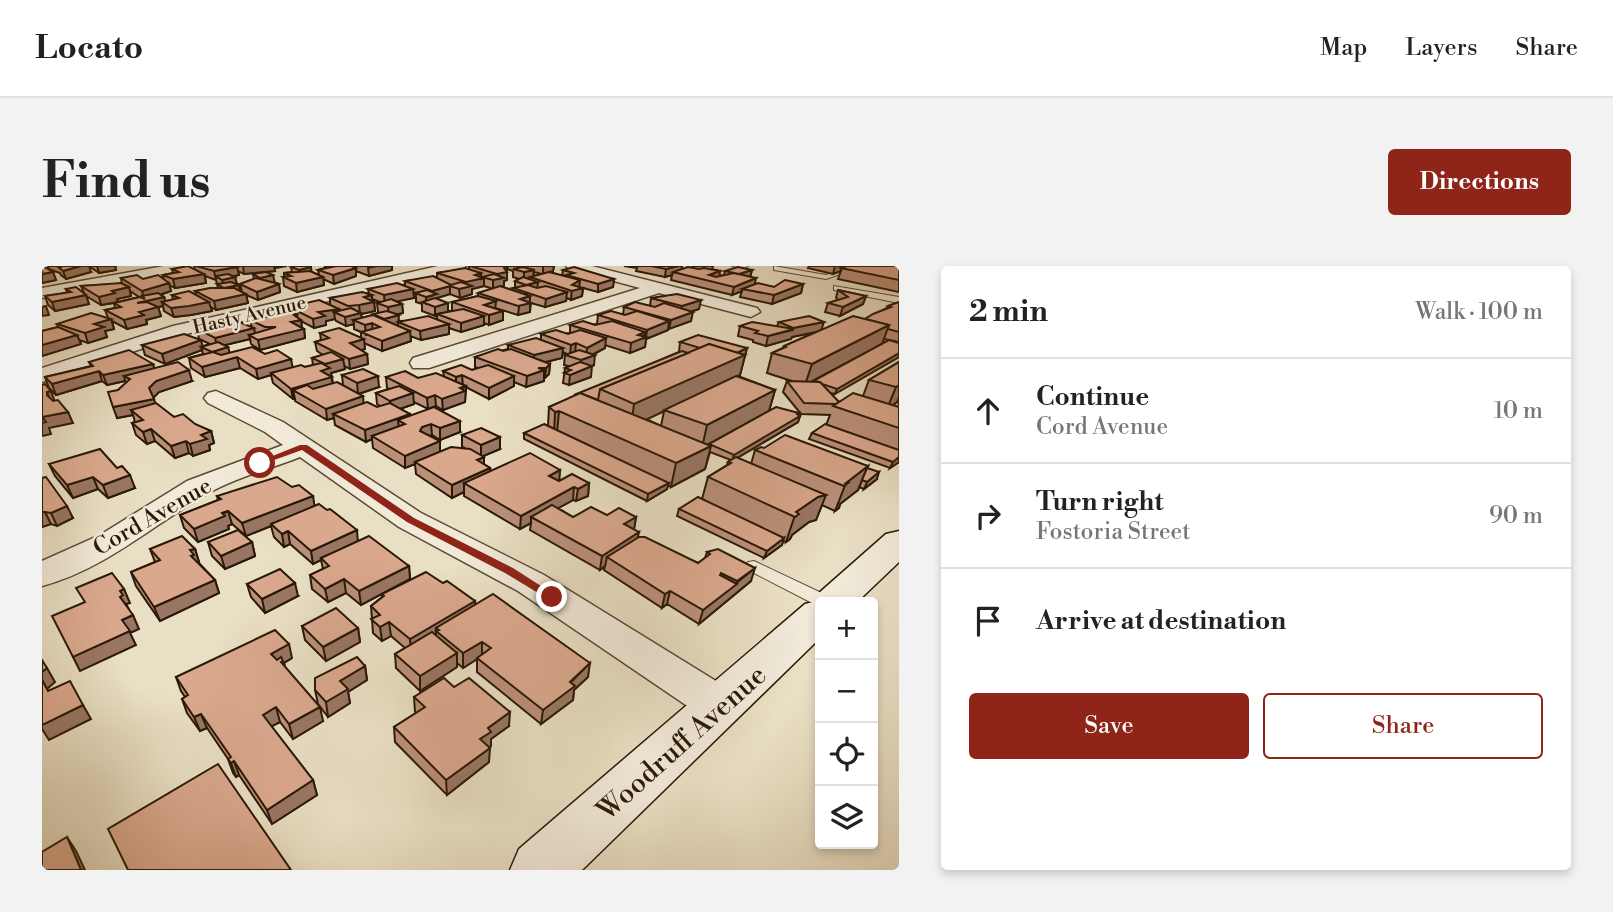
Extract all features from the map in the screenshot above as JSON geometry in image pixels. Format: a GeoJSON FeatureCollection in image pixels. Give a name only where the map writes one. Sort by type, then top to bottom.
{"type":"FeatureCollection","features":[{"type":"Feature","properties":{"kind":"street"},"geometry":{"type":"LineString","coordinates":[[42,293],[189,266]]}},
{"type":"Feature","properties":{"kind":"street","name":"Hasty Avenue"},"geometry":{"type":"LineString","coordinates":[[42,375],[180,330],[458,266]]}},
{"type":"Feature","properties":{"kind":"street"},"geometry":{"type":"LineString","coordinates":[[574,266],[751,312]]}},
{"type":"Feature","properties":{"kind":"street"},"geometry":{"type":"LineString","coordinates":[[421,363],[657,288]]}},
{"type":"Feature","properties":{"kind":"street"},"geometry":{"type":"LineString","coordinates":[[216,398],[274,427],[410,520],[531,583],[721,706]]}},
{"type":"Feature","properties":{"kind":"street","name":"Cord Avenue"},"geometry":{"type":"LineString","coordinates":[[42,575],[113,542],[197,487],[303,447]]}},
{"type":"Feature","properties":{"kind":"street"},"geometry":{"type":"LineString","coordinates":[[838,597],[895,551]]}},
{"type":"Feature","properties":{"kind":"street","name":"Woodruff Avenue"},"geometry":{"type":"LineString","coordinates":[[540,870],[815,619]]}},
{"type":"Feature","properties":{"kind":"lane"},"geometry":{"type":"LineString","coordinates":[[736,266],[744,266]]}},
{"type":"Feature","properties":{"kind":"lane"},"geometry":{"type":"LineString","coordinates":[[777,268],[826,277],[859,266]]}},
{"type":"Feature","properties":{"kind":"lane"},"geometry":{"type":"LineString","coordinates":[[845,281],[838,288],[899,300]]}},
{"type":"Feature","properties":{"kind":"lane"},"geometry":{"type":"LineString","coordinates":[[883,298],[899,293]]}},
{"type":"Feature","properties":{"kind":"lane"},"geometry":{"type":"LineString","coordinates":[[754,566],[815,597]]}},
{"type":"Feature","properties":{"kind":"building"},"geometry":{"type":"Polygon","coordinates":[[[43,266],[53,272],[42,274],[43,266]]]}},
{"type":"Feature","properties":{"kind":"building"},"geometry":{"type":"Polygon","coordinates":[[[60,266],[81,266],[63,271],[58,267],[62,267],[60,266]]]}},
{"type":"Feature","properties":{"kind":"building"},"geometry":{"type":"Polygon","coordinates":[[[188,266],[204,274],[173,279],[163,275],[179,272],[172,269],[188,266]]]}},
{"type":"Feature","properties":{"kind":"building"},"geometry":{"type":"Polygon","coordinates":[[[196,266],[235,266],[237,267],[214,271],[196,266]]]}},
{"type":"Feature","properties":{"kind":"building"},"geometry":{"type":"Polygon","coordinates":[[[336,266],[356,268],[333,275],[318,270],[336,266]]]}},
{"type":"Feature","properties":{"kind":"building"},"geometry":{"type":"Polygon","coordinates":[[[470,266],[505,266],[507,272],[497,274],[470,266]]]}},
{"type":"Feature","properties":{"kind":"building"},"geometry":{"type":"Polygon","coordinates":[[[651,266],[678,266],[666,269],[651,266]]]}},
{"type":"Feature","properties":{"kind":"building"},"geometry":{"type":"Polygon","coordinates":[[[899,266],[899,280],[841,268],[899,266]]]}},
{"type":"Feature","properties":{"kind":"building"},"geometry":{"type":"Polygon","coordinates":[[[291,267],[311,267],[299,270],[291,267]]]}},
{"type":"Feature","properties":{"kind":"building"},"geometry":{"type":"Polygon","coordinates":[[[523,267],[534,270],[524,272],[513,269],[523,267]]]}},
{"type":"Feature","properties":{"kind":"building"},"geometry":{"type":"Polygon","coordinates":[[[574,267],[614,279],[598,284],[566,275],[574,273],[563,270],[574,267]]]}},
{"type":"Feature","properties":{"kind":"building"},"geometry":{"type":"Polygon","coordinates":[[[688,267],[720,271],[709,275],[716,277],[734,273],[756,278],[734,287],[673,272],[688,267]]]}},
{"type":"Feature","properties":{"kind":"building"},"geometry":{"type":"Polygon","coordinates":[[[738,267],[752,270],[739,274],[725,271],[738,267]]]}},
{"type":"Feature","properties":{"kind":"building"},"geometry":{"type":"Polygon","coordinates":[[[465,268],[481,273],[475,275],[484,278],[466,282],[437,273],[465,268]]]}},
{"type":"Feature","properties":{"kind":"building"},"geometry":{"type":"Polygon","coordinates":[[[310,271],[323,277],[296,283],[283,277],[291,276],[284,273],[310,271]]]}},
{"type":"Feature","properties":{"kind":"building"},"geometry":{"type":"Polygon","coordinates":[[[266,272],[273,275],[260,278],[253,274],[266,272]]]}},
{"type":"Feature","properties":{"kind":"building"},"geometry":{"type":"Polygon","coordinates":[[[549,272],[580,280],[572,285],[583,288],[572,291],[530,277],[549,272]]]}},
{"type":"Feature","properties":{"kind":"building"},"geometry":{"type":"Polygon","coordinates":[[[228,274],[235,277],[222,280],[216,276],[228,274]]]}},
{"type":"Feature","properties":{"kind":"building"},"geometry":{"type":"Polygon","coordinates":[[[494,274],[504,278],[493,280],[482,277],[494,274]]]}},
{"type":"Feature","properties":{"kind":"building"},"geometry":{"type":"Polygon","coordinates":[[[137,275],[143,279],[158,275],[169,283],[142,291],[121,278],[137,275]]]}},
{"type":"Feature","properties":{"kind":"building"},"geometry":{"type":"Polygon","coordinates":[[[433,276],[451,285],[461,282],[472,286],[459,289],[450,286],[432,291],[405,281],[433,276]]]}},
{"type":"Feature","properties":{"kind":"building"},"geometry":{"type":"Polygon","coordinates":[[[523,277],[538,282],[526,285],[515,281],[523,277]]]}},
{"type":"Feature","properties":{"kind":"building"},"geometry":{"type":"Polygon","coordinates":[[[256,278],[279,284],[257,292],[240,284],[256,278]]]}},
{"type":"Feature","properties":{"kind":"building"},"geometry":{"type":"Polygon","coordinates":[[[785,280],[803,284],[774,295],[742,289],[758,283],[774,287],[785,280]]]}},
{"type":"Feature","properties":{"kind":"building"},"geometry":{"type":"Polygon","coordinates":[[[231,282],[239,285],[224,288],[217,284],[231,282]]]}},
{"type":"Feature","properties":{"kind":"building"},"geometry":{"type":"Polygon","coordinates":[[[121,283],[129,287],[99,297],[81,286],[121,283]]]}},
{"type":"Feature","properties":{"kind":"building"},"geometry":{"type":"Polygon","coordinates":[[[397,283],[413,289],[384,295],[368,289],[397,283]]]}},
{"type":"Feature","properties":{"kind":"building"},"geometry":{"type":"Polygon","coordinates":[[[528,285],[537,288],[546,286],[567,292],[546,299],[513,288],[528,285]]]}},
{"type":"Feature","properties":{"kind":"building"},"geometry":{"type":"Polygon","coordinates":[[[500,286],[530,296],[520,299],[531,303],[518,306],[478,293],[500,286]]]}},
{"type":"Feature","properties":{"kind":"building"},"geometry":{"type":"Polygon","coordinates":[[[76,287],[86,295],[52,302],[45,296],[71,292],[66,289],[76,287]]]}},
{"type":"Feature","properties":{"kind":"building"},"geometry":{"type":"Polygon","coordinates":[[[234,288],[246,294],[214,301],[195,291],[234,288]]]}},
{"type":"Feature","properties":{"kind":"building"},"geometry":{"type":"Polygon","coordinates":[[[427,290],[437,294],[426,297],[415,293],[427,290]]]}},
{"type":"Feature","properties":{"kind":"building"},"geometry":{"type":"Polygon","coordinates":[[[838,290],[866,296],[843,307],[828,303],[848,297],[838,290]]]}},
{"type":"Feature","properties":{"kind":"building"},"geometry":{"type":"Polygon","coordinates":[[[189,291],[209,302],[171,308],[162,302],[179,298],[172,295],[189,291]]]}},
{"type":"Feature","properties":{"kind":"building"},"geometry":{"type":"Polygon","coordinates":[[[362,292],[372,295],[364,297],[374,302],[348,306],[330,298],[362,292]]]}},
{"type":"Feature","properties":{"kind":"building"},"geometry":{"type":"Polygon","coordinates":[[[158,293],[164,297],[137,303],[147,302],[158,307],[139,312],[144,315],[124,320],[105,310],[121,307],[114,303],[140,297],[145,299],[142,296],[158,293]]]}},
{"type":"Feature","properties":{"kind":"building"},"geometry":{"type":"Polygon","coordinates":[[[677,294],[701,300],[682,306],[651,298],[677,294]]]}},
{"type":"Feature","properties":{"kind":"building"},"geometry":{"type":"Polygon","coordinates":[[[478,296],[496,301],[484,305],[503,311],[489,315],[452,302],[478,296]]]}},
{"type":"Feature","properties":{"kind":"building"},"geometry":{"type":"Polygon","coordinates":[[[435,298],[448,303],[435,307],[422,302],[435,298]]]}},
{"type":"Feature","properties":{"kind":"building"},"geometry":{"type":"Polygon","coordinates":[[[391,299],[402,304],[388,307],[377,303],[391,299]]]}},
{"type":"Feature","properties":{"kind":"building"},"geometry":{"type":"Polygon","coordinates":[[[319,300],[339,309],[318,312],[325,316],[313,319],[289,307],[319,300]]]}},
{"type":"Feature","properties":{"kind":"building"},"geometry":{"type":"Polygon","coordinates":[[[635,302],[655,307],[664,303],[693,312],[671,320],[624,307],[635,302]]]}},
{"type":"Feature","properties":{"kind":"building"},"geometry":{"type":"Polygon","coordinates":[[[899,302],[899,332],[888,329],[889,325],[865,319],[891,307],[888,306],[899,302]]]}},
{"type":"Feature","properties":{"kind":"building"},"geometry":{"type":"Polygon","coordinates":[[[284,308],[297,314],[294,315],[301,320],[291,322],[304,329],[258,340],[249,335],[276,327],[265,327],[250,320],[277,315],[270,312],[284,308]]]}},
{"type":"Feature","properties":{"kind":"building"},"geometry":{"type":"Polygon","coordinates":[[[351,308],[361,313],[345,317],[334,312],[351,308]]]}},
{"type":"Feature","properties":{"kind":"building"},"geometry":{"type":"Polygon","coordinates":[[[463,309],[484,316],[461,323],[437,314],[463,309]]]}},
{"type":"Feature","properties":{"kind":"building"},"geometry":{"type":"Polygon","coordinates":[[[387,311],[399,315],[384,319],[373,314],[387,311]]]}},
{"type":"Feature","properties":{"kind":"building"},"geometry":{"type":"Polygon","coordinates":[[[611,311],[625,315],[637,311],[669,321],[647,330],[598,315],[611,311]]]}},
{"type":"Feature","properties":{"kind":"building"},"geometry":{"type":"Polygon","coordinates":[[[91,313],[111,319],[94,324],[104,327],[85,333],[57,324],[91,313]]]}},
{"type":"Feature","properties":{"kind":"building"},"geometry":{"type":"Polygon","coordinates":[[[373,315],[410,331],[382,341],[361,332],[380,327],[353,320],[373,315]]]}},
{"type":"Feature","properties":{"kind":"building"},"geometry":{"type":"Polygon","coordinates":[[[428,316],[449,324],[420,331],[398,322],[428,316]]]}},
{"type":"Feature","properties":{"kind":"building"},"geometry":{"type":"Polygon","coordinates":[[[809,316],[824,322],[793,328],[779,322],[809,316]]]}},
{"type":"Feature","properties":{"kind":"building"},"geometry":{"type":"Polygon","coordinates":[[[853,316],[889,325],[812,364],[772,353],[786,347],[784,346],[853,316]]]}},
{"type":"Feature","properties":{"kind":"building"},"geometry":{"type":"Polygon","coordinates":[[[237,321],[254,328],[215,338],[197,329],[237,321]]]}},
{"type":"Feature","properties":{"kind":"building"},"geometry":{"type":"Polygon","coordinates":[[[583,321],[595,325],[612,321],[645,332],[638,335],[646,337],[631,343],[570,325],[583,321]]]}},
{"type":"Feature","properties":{"kind":"building"},"geometry":{"type":"Polygon","coordinates":[[[752,322],[794,329],[768,336],[740,326],[752,322]]]}},
{"type":"Feature","properties":{"kind":"building"},"geometry":{"type":"Polygon","coordinates":[[[58,327],[77,335],[42,345],[42,331],[58,327]]]}},
{"type":"Feature","properties":{"kind":"building"},"geometry":{"type":"Polygon","coordinates":[[[339,328],[364,339],[350,343],[367,354],[349,359],[315,342],[329,338],[320,333],[339,328]]]}},
{"type":"Feature","properties":{"kind":"building"},"geometry":{"type":"Polygon","coordinates":[[[556,330],[568,334],[580,330],[606,338],[587,348],[541,334],[556,330]]]}},
{"type":"Feature","properties":{"kind":"building"},"geometry":{"type":"Polygon","coordinates":[[[184,334],[201,340],[162,354],[142,345],[184,334]]]}},
{"type":"Feature","properties":{"kind":"building"},"geometry":{"type":"Polygon","coordinates":[[[698,335],[747,348],[737,353],[709,344],[700,348],[680,342],[698,335]]]}},
{"type":"Feature","properties":{"kind":"building"},"geometry":{"type":"Polygon","coordinates":[[[536,338],[563,348],[534,355],[508,345],[536,338]]]}},
{"type":"Feature","properties":{"kind":"building"},"geometry":{"type":"Polygon","coordinates":[[[889,340],[899,343],[899,353],[837,389],[813,381],[889,340]]]}},
{"type":"Feature","properties":{"kind":"building"},"geometry":{"type":"Polygon","coordinates":[[[218,342],[228,347],[212,352],[201,347],[218,342]]]}},
{"type":"Feature","properties":{"kind":"building"},"geometry":{"type":"Polygon","coordinates":[[[709,344],[745,355],[634,404],[600,389],[709,344]]]}},
{"type":"Feature","properties":{"kind":"building"},"geometry":{"type":"Polygon","coordinates":[[[252,347],[265,354],[277,350],[291,359],[256,369],[237,357],[202,367],[189,358],[213,352],[221,355],[252,347]]]}},
{"type":"Feature","properties":{"kind":"building"},"geometry":{"type":"Polygon","coordinates":[[[498,349],[511,349],[550,364],[546,368],[538,368],[544,370],[527,376],[475,357],[498,349]]]}},
{"type":"Feature","properties":{"kind":"building"},"geometry":{"type":"Polygon","coordinates":[[[129,350],[153,364],[103,375],[99,371],[52,384],[45,377],[93,366],[89,362],[129,350]]]}},
{"type":"Feature","properties":{"kind":"building"},"geometry":{"type":"Polygon","coordinates":[[[579,350],[595,355],[581,360],[565,355],[579,350]]]}},
{"type":"Feature","properties":{"kind":"building"},"geometry":{"type":"Polygon","coordinates":[[[682,351],[688,353],[600,389],[598,400],[580,393],[574,395],[682,351]]]}},
{"type":"Feature","properties":{"kind":"building"},"geometry":{"type":"Polygon","coordinates":[[[331,352],[343,359],[325,364],[312,358],[331,352]]]}},
{"type":"Feature","properties":{"kind":"building"},"geometry":{"type":"Polygon","coordinates":[[[178,362],[189,370],[156,381],[149,388],[154,399],[113,407],[108,392],[118,390],[130,379],[124,376],[178,362]]]}},
{"type":"Feature","properties":{"kind":"building"},"geometry":{"type":"Polygon","coordinates":[[[580,362],[592,366],[570,375],[564,373],[571,370],[565,368],[580,362]]]}},
{"type":"Feature","properties":{"kind":"building"},"geometry":{"type":"Polygon","coordinates":[[[899,362],[899,385],[896,387],[869,380],[899,362]]]}},
{"type":"Feature","properties":{"kind":"building"},"geometry":{"type":"Polygon","coordinates":[[[321,363],[330,368],[321,371],[332,377],[291,389],[271,373],[301,365],[305,367],[321,363]]]}},
{"type":"Feature","properties":{"kind":"building"},"geometry":{"type":"Polygon","coordinates":[[[461,365],[472,370],[488,365],[514,376],[489,388],[462,375],[456,377],[443,371],[461,365]]]}},
{"type":"Feature","properties":{"kind":"building"},"geometry":{"type":"Polygon","coordinates":[[[363,369],[378,376],[357,383],[342,375],[363,369]]]}},
{"type":"Feature","properties":{"kind":"building"},"geometry":{"type":"Polygon","coordinates":[[[405,371],[418,378],[436,373],[466,386],[460,388],[465,391],[442,399],[435,395],[427,398],[386,377],[405,371]]]}},
{"type":"Feature","properties":{"kind":"building"},"geometry":{"type":"Polygon","coordinates":[[[736,376],[775,390],[707,425],[664,410],[736,376]]]}},
{"type":"Feature","properties":{"kind":"building"},"geometry":{"type":"Polygon","coordinates":[[[787,381],[820,382],[839,402],[804,403],[787,381]]]}},
{"type":"Feature","properties":{"kind":"building"},"geometry":{"type":"Polygon","coordinates":[[[337,382],[363,396],[326,409],[293,390],[307,385],[313,389],[337,382]]]}},
{"type":"Feature","properties":{"kind":"building"},"geometry":{"type":"Polygon","coordinates":[[[45,384],[51,391],[47,392],[47,395],[53,401],[58,400],[68,412],[42,417],[42,385],[45,384]]]}},
{"type":"Feature","properties":{"kind":"building"},"geometry":{"type":"Polygon","coordinates":[[[399,386],[413,393],[390,401],[376,393],[399,386]]]}},
{"type":"Feature","properties":{"kind":"building"},"geometry":{"type":"Polygon","coordinates":[[[580,393],[711,446],[676,463],[559,411],[555,412],[549,407],[580,393]]]}},
{"type":"Feature","properties":{"kind":"building"},"geometry":{"type":"Polygon","coordinates":[[[853,393],[899,407],[899,428],[833,406],[853,393]]]}},
{"type":"Feature","properties":{"kind":"building"},"geometry":{"type":"Polygon","coordinates":[[[367,402],[377,407],[390,403],[410,414],[365,430],[333,414],[367,402]]]}},
{"type":"Feature","properties":{"kind":"building"},"geometry":{"type":"Polygon","coordinates":[[[156,403],[174,417],[183,414],[195,424],[211,431],[201,435],[207,439],[171,446],[151,429],[143,432],[132,423],[143,420],[131,410],[156,403]]]}},
{"type":"Feature","properties":{"kind":"building"},"geometry":{"type":"Polygon","coordinates":[[[434,407],[460,421],[440,428],[431,424],[422,427],[420,431],[440,441],[405,456],[372,436],[405,424],[398,420],[434,407]]]}},
{"type":"Feature","properties":{"kind":"building"},"geometry":{"type":"Polygon","coordinates":[[[776,407],[799,413],[797,414],[800,416],[734,455],[709,444],[776,407]]]}},
{"type":"Feature","properties":{"kind":"building"},"geometry":{"type":"Polygon","coordinates":[[[544,424],[669,483],[648,494],[524,433],[544,424]]]}},
{"type":"Feature","properties":{"kind":"building"},"geometry":{"type":"Polygon","coordinates":[[[825,424],[899,450],[899,457],[893,462],[812,433],[825,424]]]}},
{"type":"Feature","properties":{"kind":"building"},"geometry":{"type":"Polygon","coordinates":[[[481,428],[500,437],[481,445],[462,435],[481,428]]]}},
{"type":"Feature","properties":{"kind":"building"},"geometry":{"type":"Polygon","coordinates":[[[785,435],[868,466],[844,486],[755,450],[764,448],[785,435]]]}},
{"type":"Feature","properties":{"kind":"building"},"geometry":{"type":"Polygon","coordinates":[[[451,447],[470,449],[484,457],[477,460],[490,468],[452,485],[415,462],[451,447]]]}},
{"type":"Feature","properties":{"kind":"building"},"geometry":{"type":"Polygon","coordinates":[[[100,449],[117,468],[122,466],[130,475],[103,485],[93,477],[67,485],[49,464],[100,449]]]}},
{"type":"Feature","properties":{"kind":"building"},"geometry":{"type":"Polygon","coordinates":[[[530,453],[560,470],[549,476],[559,481],[572,474],[589,483],[578,489],[574,487],[521,516],[464,483],[530,453]]]}},
{"type":"Feature","properties":{"kind":"building"},"geometry":{"type":"Polygon","coordinates":[[[736,457],[826,495],[818,497],[796,512],[799,514],[795,517],[708,477],[736,457]]]}},
{"type":"Feature","properties":{"kind":"building"},"geometry":{"type":"Polygon","coordinates":[[[867,468],[879,472],[867,482],[862,480],[867,468]]]}},
{"type":"Feature","properties":{"kind":"building"},"geometry":{"type":"Polygon","coordinates":[[[46,477],[67,506],[51,513],[42,512],[42,478],[46,477]]]}},
{"type":"Feature","properties":{"kind":"building"},"geometry":{"type":"Polygon","coordinates":[[[277,477],[292,487],[299,485],[313,496],[242,523],[228,511],[222,513],[225,516],[194,529],[180,515],[221,499],[217,496],[277,477]]]}},
{"type":"Feature","properties":{"kind":"building"},"geometry":{"type":"Polygon","coordinates":[[[698,497],[784,538],[767,551],[679,509],[698,497]]]}},
{"type":"Feature","properties":{"kind":"building"},"geometry":{"type":"Polygon","coordinates":[[[319,504],[357,530],[311,551],[288,531],[282,534],[271,524],[319,504]]]}},
{"type":"Feature","properties":{"kind":"building"},"geometry":{"type":"Polygon","coordinates":[[[552,505],[573,517],[591,507],[607,515],[619,508],[636,517],[624,524],[639,532],[602,556],[531,517],[552,505]]]}},
{"type":"Feature","properties":{"kind":"building"},"geometry":{"type":"Polygon","coordinates":[[[238,530],[252,542],[221,556],[208,542],[238,530]]]}},
{"type":"Feature","properties":{"kind":"building"},"geometry":{"type":"Polygon","coordinates":[[[182,536],[195,549],[190,550],[194,555],[191,556],[215,580],[154,607],[131,572],[160,560],[150,549],[182,536]]]}},
{"type":"Feature","properties":{"kind":"building"},"geometry":{"type":"Polygon","coordinates":[[[369,536],[409,566],[359,591],[344,579],[325,589],[310,575],[329,566],[321,558],[369,536]]]}},
{"type":"Feature","properties":{"kind":"building"},"geometry":{"type":"Polygon","coordinates":[[[639,537],[645,537],[698,563],[710,554],[707,552],[718,549],[755,568],[737,581],[721,573],[720,575],[737,584],[703,610],[670,591],[665,594],[607,557],[639,537]]]}},
{"type":"Feature","properties":{"kind":"building"},"geometry":{"type":"Polygon","coordinates":[[[280,569],[295,583],[262,599],[247,584],[280,569]]]}},
{"type":"Feature","properties":{"kind":"building"},"geometry":{"type":"Polygon","coordinates":[[[426,572],[443,583],[447,581],[475,601],[410,639],[389,622],[380,627],[371,619],[380,615],[371,606],[384,596],[382,594],[426,572]]]}},
{"type":"Feature","properties":{"kind":"building"},"geometry":{"type":"Polygon","coordinates":[[[112,573],[124,589],[120,591],[123,595],[120,597],[133,615],[122,620],[130,631],[73,657],[52,616],[85,602],[76,588],[112,573]]]}},
{"type":"Feature","properties":{"kind":"building"},"geometry":{"type":"Polygon","coordinates":[[[493,594],[590,663],[570,682],[575,686],[543,710],[477,658],[491,648],[482,642],[463,653],[436,631],[439,630],[436,628],[493,594]]]}},
{"type":"Feature","properties":{"kind":"building"},"geometry":{"type":"Polygon","coordinates":[[[336,608],[358,628],[323,647],[302,626],[336,608]]]}},
{"type":"Feature","properties":{"kind":"building"},"geometry":{"type":"Polygon","coordinates":[[[275,630],[289,644],[271,654],[277,660],[281,657],[281,662],[320,707],[289,724],[276,707],[263,715],[313,780],[267,810],[234,761],[231,763],[228,759],[231,757],[201,714],[194,717],[182,699],[188,695],[176,677],[275,630]]]}},
{"type":"Feature","properties":{"kind":"building"},"geometry":{"type":"Polygon","coordinates":[[[432,632],[457,653],[420,676],[395,654],[432,632]]]}},
{"type":"Feature","properties":{"kind":"building"},"geometry":{"type":"Polygon","coordinates":[[[357,657],[365,666],[340,681],[348,689],[326,702],[315,690],[315,678],[357,657]]]}},
{"type":"Feature","properties":{"kind":"building"},"geometry":{"type":"Polygon","coordinates":[[[444,678],[454,687],[469,678],[510,712],[488,728],[491,732],[480,739],[490,748],[446,780],[394,727],[425,707],[414,697],[444,678]]]}},
{"type":"Feature","properties":{"kind":"building"},"geometry":{"type":"Polygon","coordinates":[[[42,680],[48,691],[70,681],[83,705],[42,725],[42,680]]]}},
{"type":"Feature","properties":{"kind":"building"},"geometry":{"type":"Polygon","coordinates":[[[218,764],[291,870],[128,870],[108,829],[218,764]]]}},
{"type":"Feature","properties":{"kind":"building"},"geometry":{"type":"Polygon","coordinates":[[[67,837],[81,870],[42,870],[42,852],[67,837]]]}},
{"type":"Feature","properties":{"kind":"route"},"geometry":{"type":"LineString","coordinates":[[260,463],[303,447],[410,520],[509,570],[552,597]]}}]}
